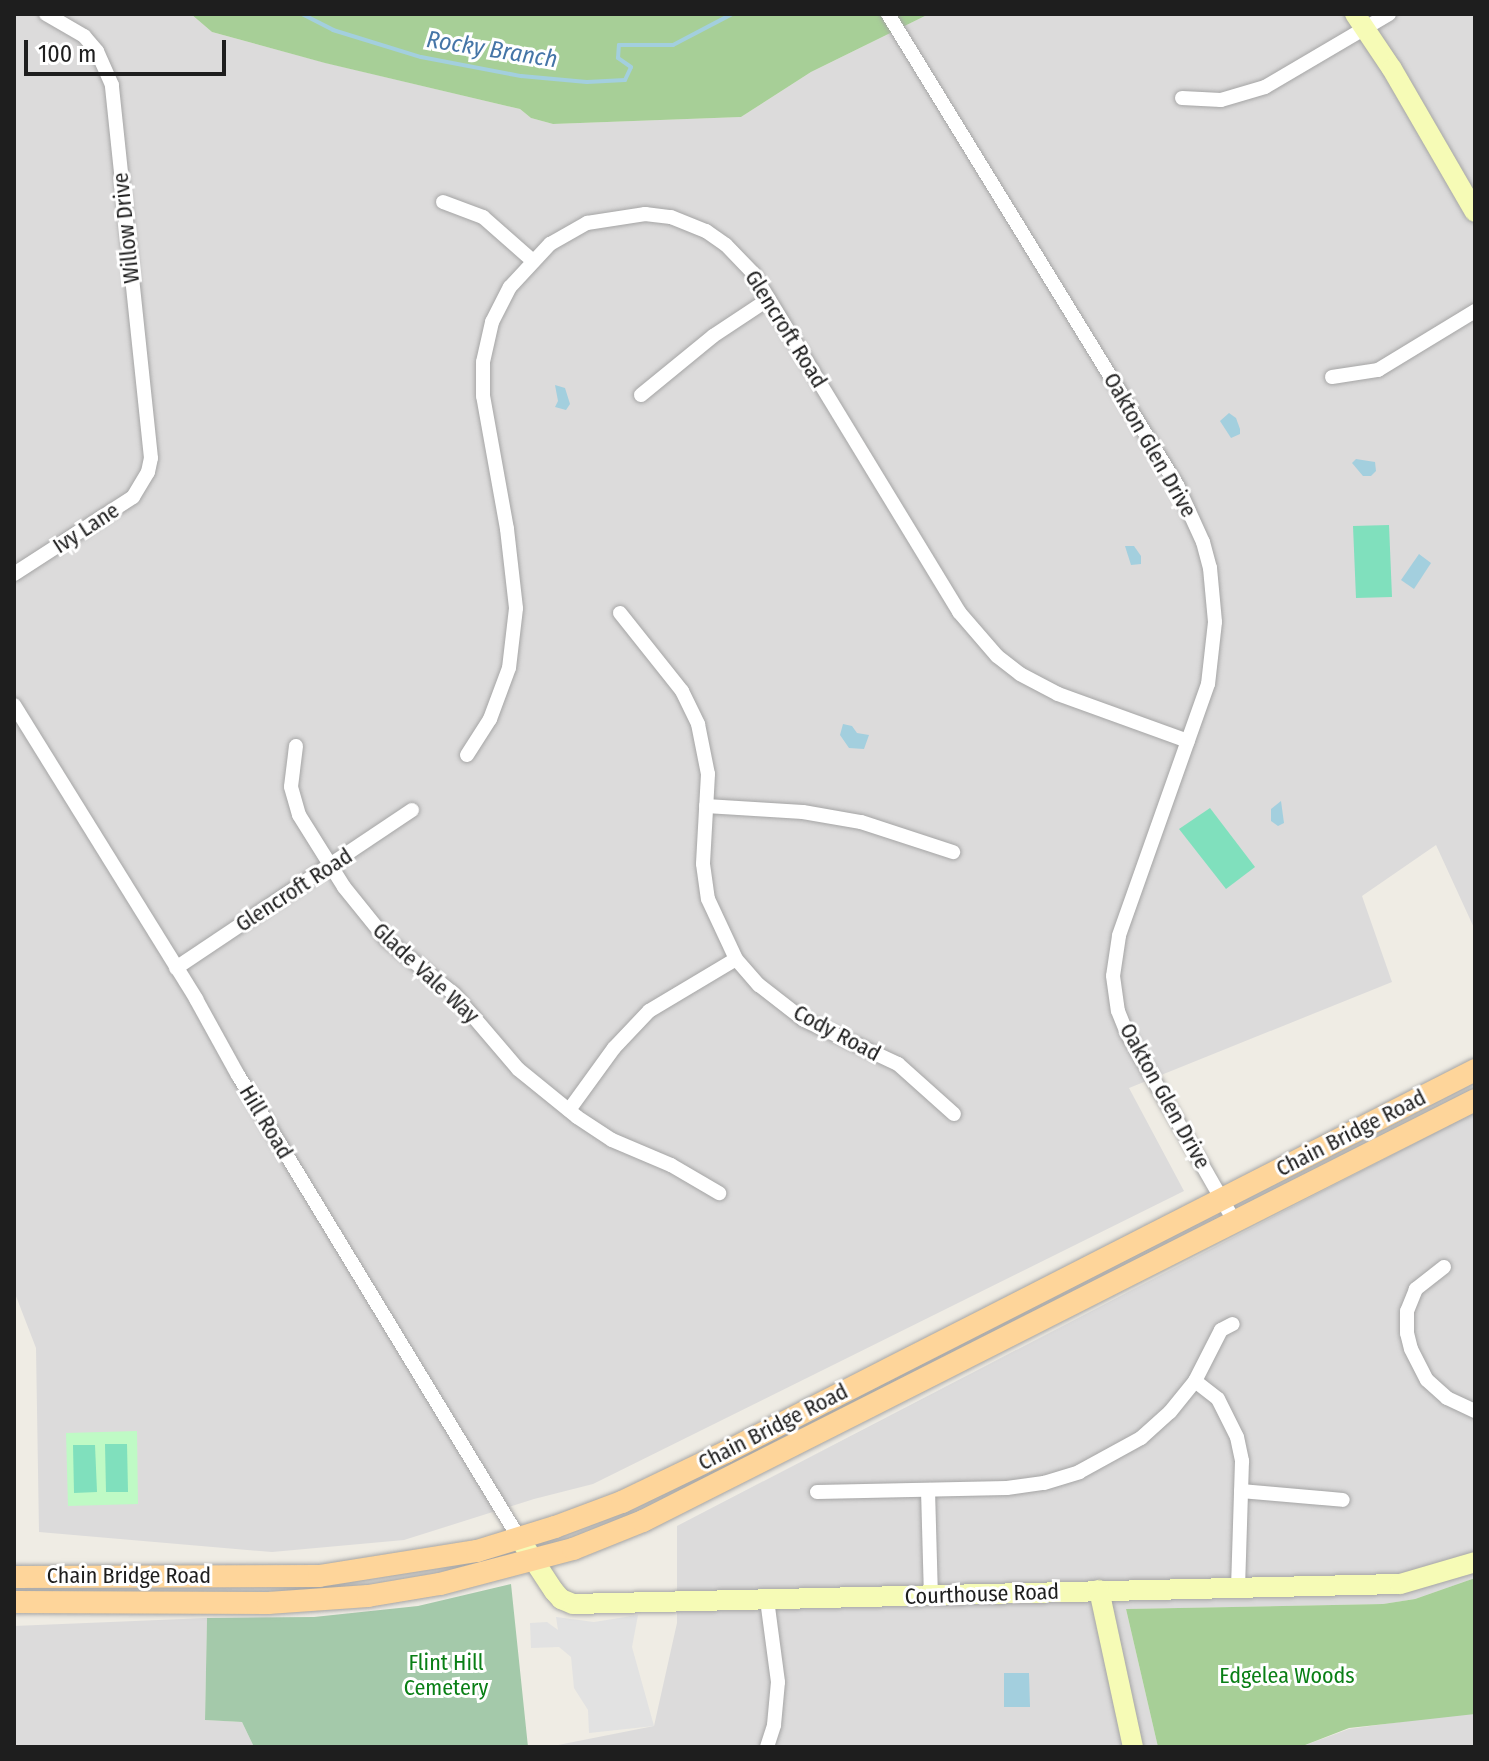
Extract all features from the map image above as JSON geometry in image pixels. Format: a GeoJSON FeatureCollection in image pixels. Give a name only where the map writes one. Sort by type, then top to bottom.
{"type":"FeatureCollection","features":[{"type":"Feature","properties":{"kind":"main road","name":"Chain Bridge Road"},"geometry":{"type":"LineString","coordinates":[[14,1577],[319,1576],[432,1560],[519,1538],[622,1502],[726,1452],[1475,1070]]}},
{"type":"Feature","properties":{"kind":"main road","name":"Chain Bridge Road"},"geometry":{"type":"LineString","coordinates":[[14,1602],[318,1600],[440,1584],[535,1562],[643,1521],[1475,1100]]}},
{"type":"Feature","properties":{"kind":"main road"},"geometry":{"type":"LineString","coordinates":[[14,1560],[65,1575]]}},
{"type":"Feature","properties":{"kind":"street","name":"Willow Drive"},"geometry":{"type":"LineString","coordinates":[[46,14],[84,36],[102,59],[112,85],[151,446],[148,472]]}},
{"type":"Feature","properties":{"kind":"street","name":"Oakton Glen Drive"},"geometry":{"type":"LineString","coordinates":[[888,14],[1193,517],[1210,568],[1215,622],[1208,684],[1119,936],[1113,988],[1127,1033],[1235,1222]]}},
{"type":"Feature","properties":{"kind":"street"},"geometry":{"type":"LineString","coordinates":[[1182,98],[1221,100],[1240,97],[1297,69],[1360,21],[1389,14]]}},
{"type":"Feature","properties":{"kind":"street"},"geometry":{"type":"LineString","coordinates":[[1360,21],[1475,212]]}},
{"type":"Feature","properties":{"kind":"street"},"geometry":{"type":"LineString","coordinates":[[443,202],[483,217],[532,260]]}},
{"type":"Feature","properties":{"kind":"street","name":"Glencroft Road"},"geometry":{"type":"LineString","coordinates":[[467,755],[490,719],[509,668],[516,608],[507,529],[483,396],[483,362],[498,308],[532,260],[550,244],[587,223],[625,214],[669,217],[706,231],[726,245],[753,273],[977,635],[997,656],[1038,685],[1188,741]]}},
{"type":"Feature","properties":{"kind":"street"},"geometry":{"type":"LineString","coordinates":[[641,395],[713,336],[769,299]]}},
{"type":"Feature","properties":{"kind":"street"},"geometry":{"type":"LineString","coordinates":[[1332,377],[1378,370],[1475,311]]}},
{"type":"Feature","properties":{"kind":"street","name":"Ivy Lane"},"geometry":{"type":"LineString","coordinates":[[14,574],[121,506],[142,485],[148,472]]}},
{"type":"Feature","properties":{"kind":"street","name":"Cody Road"},"geometry":{"type":"LineString","coordinates":[[620,613],[682,691],[698,724],[708,774],[703,864],[708,899],[736,959],[759,985],[804,1020],[898,1064],[954,1114]]}},
{"type":"Feature","properties":{"kind":"street","name":"Hill Road"},"geometry":{"type":"LineString","coordinates":[[14,705],[519,1538]]}},
{"type":"Feature","properties":{"kind":"street","name":"Glade Vale Way"},"geometry":{"type":"LineString","coordinates":[[296,746],[291,773],[293,799],[306,827],[331,867],[386,939],[454,994],[518,1069],[595,1130],[671,1165],[719,1193]]}},
{"type":"Feature","properties":{"kind":"street"},"geometry":{"type":"LineString","coordinates":[[706,806],[803,812],[861,822],[953,852]]}},
{"type":"Feature","properties":{"kind":"street","name":"Glencroft Road"},"geometry":{"type":"LineString","coordinates":[[176,968],[412,810]]}},
{"type":"Feature","properties":{"kind":"street"},"geometry":{"type":"LineString","coordinates":[[569,1110],[614,1048],[649,1011],[736,959]]}},
{"type":"Feature","properties":{"kind":"street"},"geometry":{"type":"LineString","coordinates":[[1444,1267],[1416,1289],[1407,1311],[1407,1333],[1418,1366],[1427,1380],[1447,1398],[1475,1411]]}},
{"type":"Feature","properties":{"kind":"street"},"geometry":{"type":"LineString","coordinates":[[817,1492],[1007,1488],[1044,1483],[1079,1472],[1141,1438],[1195,1381],[1221,1330],[1233,1324]]}},
{"type":"Feature","properties":{"kind":"street"},"geometry":{"type":"LineString","coordinates":[[1195,1381],[1218,1399],[1230,1419],[1242,1461],[1238,1587]]}},
{"type":"Feature","properties":{"kind":"street"},"geometry":{"type":"LineString","coordinates":[[928,1490],[931,1595]]}},
{"type":"Feature","properties":{"kind":"street"},"geometry":{"type":"LineString","coordinates":[[1241,1491],[1343,1500]]}},
{"type":"Feature","properties":{"kind":"street","name":"Courthouse Road"},"geometry":{"type":"LineString","coordinates":[[519,1538],[554,1591],[567,1603],[1400,1584],[1475,1562]]}},
{"type":"Feature","properties":{"kind":"street"},"geometry":{"type":"LineString","coordinates":[[1099,1590],[1133,1747]]}},
{"type":"Feature","properties":{"kind":"street"},"geometry":{"type":"LineString","coordinates":[[767,1600],[778,1682],[774,1725],[767,1747]]}},
{"type":"Feature","properties":{"kind":"shaded area"},"geometry":{"type":"Polygon","coordinates":[[[14,14],[191,14],[212,32],[326,63],[520,109],[531,118],[553,124],[741,117],[811,72],[929,14],[1475,14],[1475,930],[1436,845],[1362,896],[1392,982],[1129,1088],[1184,1191],[593,1484],[404,1540],[272,1552],[39,1532],[36,1348],[14,1291],[14,14]]]}},
{"type":"Feature","properties":{"kind":"shaded area"},"geometry":{"type":"Polygon","coordinates":[[[1475,1112],[1475,1578],[1415,1599],[1383,1604],[1126,1609],[1158,1747],[548,1747],[654,1726],[677,1623],[677,1526],[1475,1112]]]}},
{"type":"Feature","properties":{"kind":"shaded area"},"geometry":{"type":"Polygon","coordinates":[[[638,1615],[632,1647],[654,1726],[589,1733],[588,1710],[574,1688],[571,1657],[559,1647],[531,1648],[530,1623],[547,1622],[558,1630],[556,1617],[594,1622],[638,1615]]]}},
{"type":"Feature","properties":{"kind":"shaded area"},"geometry":{"type":"Polygon","coordinates":[[[207,1618],[205,1720],[242,1722],[254,1747],[14,1747],[14,1626],[207,1618]]]}},
{"type":"Feature","properties":{"kind":"shaded area"},"geometry":{"type":"Polygon","coordinates":[[[1475,1714],[1475,1747],[1300,1747],[1349,1729],[1475,1714]]]}},
{"type":"Feature","properties":{"kind":"green space"},"geometry":{"type":"Polygon","coordinates":[[[191,14],[929,14],[811,72],[741,117],[553,124],[531,118],[520,109],[325,63],[212,32],[191,14]]]}},
{"type":"Feature","properties":{"kind":"green space"},"geometry":{"type":"Polygon","coordinates":[[[1389,525],[1392,597],[1356,598],[1353,526],[1389,525]]]}},
{"type":"Feature","properties":{"kind":"green space"},"geometry":{"type":"Polygon","coordinates":[[[1210,808],[1255,867],[1226,889],[1179,829],[1210,808]]]}},
{"type":"Feature","properties":{"kind":"green space"},"geometry":{"type":"Polygon","coordinates":[[[137,1431],[138,1504],[68,1506],[66,1433],[137,1431]]]}},
{"type":"Feature","properties":{"kind":"green space"},"geometry":{"type":"Polygon","coordinates":[[[105,1444],[127,1444],[128,1492],[106,1492],[105,1444]]]}},
{"type":"Feature","properties":{"kind":"green space"},"geometry":{"type":"Polygon","coordinates":[[[73,1445],[95,1445],[97,1492],[74,1493],[73,1445]]]}},
{"type":"Feature","properties":{"kind":"green space","name":"Edgelea Woods"},"geometry":{"type":"Polygon","coordinates":[[[1475,1578],[1475,1714],[1349,1728],[1300,1747],[1158,1747],[1126,1609],[1383,1604],[1415,1599],[1475,1578]]]}},
{"type":"Feature","properties":{"kind":"green space","name":"Flint Hill Cemetery"},"geometry":{"type":"Polygon","coordinates":[[[511,1584],[528,1747],[254,1747],[242,1722],[205,1720],[207,1618],[314,1617],[418,1606],[511,1584]]]}},
{"type":"Feature","properties":{"kind":"water"},"geometry":{"type":"Polygon","coordinates":[[[555,385],[565,388],[570,404],[566,410],[555,407],[558,401],[555,385]]]}},
{"type":"Feature","properties":{"kind":"water"},"geometry":{"type":"Polygon","coordinates":[[[1229,413],[1236,418],[1240,429],[1240,434],[1231,438],[1220,421],[1229,413]]]}},
{"type":"Feature","properties":{"kind":"water"},"geometry":{"type":"Polygon","coordinates":[[[1356,459],[1375,462],[1376,471],[1371,476],[1363,476],[1352,463],[1356,459]]]}},
{"type":"Feature","properties":{"kind":"water"},"geometry":{"type":"Polygon","coordinates":[[[1125,546],[1134,546],[1141,556],[1141,564],[1131,565],[1125,546]]]}},
{"type":"Feature","properties":{"kind":"water"},"geometry":{"type":"Polygon","coordinates":[[[1419,554],[1431,563],[1414,589],[1401,580],[1419,554]]]}},
{"type":"Feature","properties":{"kind":"water"},"geometry":{"type":"Polygon","coordinates":[[[843,724],[852,726],[857,733],[869,735],[864,749],[849,748],[840,735],[843,724]]]}},
{"type":"Feature","properties":{"kind":"water"},"geometry":{"type":"Polygon","coordinates":[[[1281,801],[1284,823],[1278,826],[1271,821],[1271,809],[1281,801]]]}},
{"type":"Feature","properties":{"kind":"water"},"geometry":{"type":"Polygon","coordinates":[[[1004,1673],[1029,1673],[1030,1707],[1004,1707],[1004,1673]]]}},
{"type":"Feature","properties":{"kind":"waterway","name":"Rocky Branch"},"geometry":{"type":"LineString","coordinates":[[302,14],[333,30],[421,57],[521,76],[587,82],[625,80],[631,67],[618,58],[619,45],[673,45],[732,14]]}}]}
